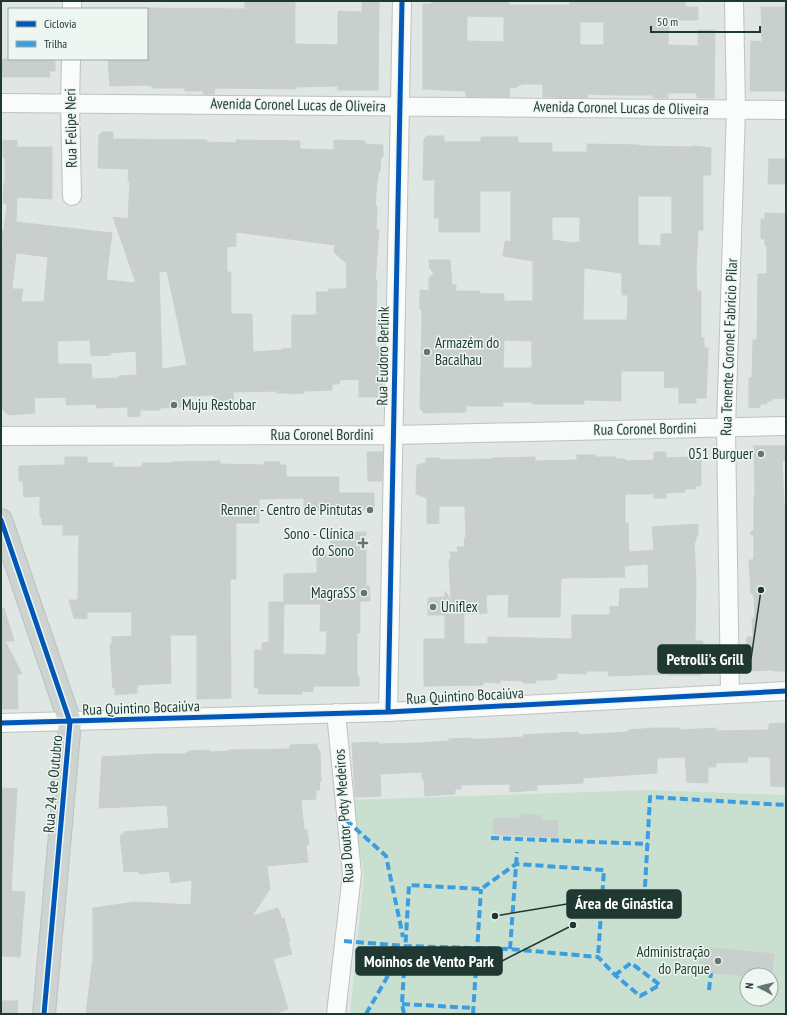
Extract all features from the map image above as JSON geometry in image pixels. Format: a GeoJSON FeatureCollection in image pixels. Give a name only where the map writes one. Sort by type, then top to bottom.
{"type":"FeatureCollection","features":[{"type":"Feature","properties":{"kind":"main road","name":"Rua 24 de Outubro"},"geometry":{"type":"LineString","coordinates":[[1,520],[70,722],[44,1014]]}},
{"type":"Feature","properties":{"kind":"street","name":"Rua Eudoro Berlink"},"geometry":{"type":"LineString","coordinates":[[388,712],[402,1]]}},
{"type":"Feature","properties":{"kind":"street","name":"Rua Tenente Coronel Fabricio Pilar"},"geometry":{"type":"LineString","coordinates":[[730,694],[726,428],[736,110],[734,1]]}},
{"type":"Feature","properties":{"kind":"street","name":"Rua Felipe Neri"},"geometry":{"type":"LineString","coordinates":[[71,60],[70,103],[72,196]]}},
{"type":"Feature","properties":{"kind":"street","name":"Avenida Coronel Lucas de Oliveira"},"geometry":{"type":"LineString","coordinates":[[1,103],[786,110]]}},
{"type":"Feature","properties":{"kind":"street","name":"Rua Coronel Bordini"},"geometry":{"type":"LineString","coordinates":[[1,436],[394,434],[786,426]]}},
{"type":"Feature","properties":{"kind":"street","name":"Rua Quintino Bocaiúva"},"geometry":{"type":"LineString","coordinates":[[1,723],[388,712],[786,690]]}},
{"type":"Feature","properties":{"kind":"street","name":"Rua Doutor Poty Medeiros"},"geometry":{"type":"LineString","coordinates":[[336,713],[352,874],[336,1014]]}},
{"type":"Feature","properties":{"kind":"green space"},"geometry":{"type":"Polygon","coordinates":[[[646,790],[786,795],[786,1014],[350,1014],[364,875],[351,800],[646,790]]]}},
{"type":"Feature","properties":{"kind":"building"},"geometry":{"type":"Polygon","coordinates":[[[245,1],[295,1],[295,44],[338,45],[338,11],[362,12],[362,1],[379,1],[378,90],[338,90],[338,86],[295,87],[295,89],[215,88],[214,94],[203,94],[204,91],[185,91],[185,88],[152,88],[152,86],[145,85],[110,86],[108,60],[148,60],[148,8],[245,9],[245,1]]]}},
{"type":"Feature","properties":{"kind":"building"},"geometry":{"type":"Polygon","coordinates":[[[432,1],[509,1],[509,5],[570,5],[570,1],[685,1],[685,7],[698,7],[698,20],[669,20],[668,45],[698,46],[698,30],[715,30],[714,98],[697,98],[697,93],[668,93],[668,98],[653,98],[653,95],[587,94],[588,98],[543,97],[543,84],[521,84],[516,86],[516,88],[510,87],[509,97],[466,97],[466,91],[423,89],[423,4],[431,4],[432,1]],[[467,16],[467,41],[504,42],[504,17],[467,16]],[[580,22],[580,45],[604,45],[604,22],[580,22]]]}},
{"type":"Feature","properties":{"kind":"building"},"geometry":{"type":"Polygon","coordinates":[[[761,7],[786,7],[786,91],[750,91],[751,41],[762,42],[761,7]]]}},
{"type":"Feature","properties":{"kind":"building"},"geometry":{"type":"Polygon","coordinates":[[[1,59],[55,60],[55,71],[49,71],[50,77],[1,77],[1,59]]]}},
{"type":"Feature","properties":{"kind":"building"},"geometry":{"type":"Polygon","coordinates":[[[102,132],[113,132],[113,139],[207,140],[207,142],[236,143],[236,140],[300,141],[300,149],[334,150],[334,140],[365,141],[365,144],[383,145],[383,157],[381,157],[380,172],[378,172],[375,206],[377,206],[376,230],[379,230],[375,281],[377,281],[375,347],[383,347],[382,397],[359,397],[359,379],[340,380],[339,384],[332,384],[332,390],[304,391],[304,393],[288,394],[277,393],[277,391],[233,392],[234,410],[214,411],[214,395],[184,396],[187,407],[160,408],[160,410],[140,410],[140,416],[128,417],[128,407],[97,408],[96,404],[66,405],[66,397],[34,398],[35,413],[9,415],[6,413],[1,407],[1,261],[3,242],[1,242],[1,230],[4,230],[7,204],[3,203],[5,157],[3,157],[3,140],[17,141],[17,147],[52,147],[52,199],[17,197],[16,222],[112,233],[106,280],[136,283],[113,217],[128,219],[130,181],[128,181],[129,169],[98,168],[99,135],[102,132]],[[236,232],[236,246],[227,247],[227,272],[231,272],[231,314],[252,314],[253,352],[292,348],[292,315],[317,315],[316,292],[328,292],[329,289],[347,289],[346,263],[334,252],[335,245],[236,232]],[[16,253],[12,289],[23,289],[21,302],[44,302],[48,257],[16,253]],[[167,271],[159,272],[162,369],[187,365],[167,271]],[[90,340],[57,341],[58,364],[91,364],[92,379],[119,378],[119,376],[137,375],[136,351],[110,353],[111,355],[91,356],[90,340]]]}},
{"type":"Feature","properties":{"kind":"building"},"geometry":{"type":"Polygon","coordinates":[[[427,136],[444,136],[444,142],[481,142],[481,137],[518,137],[518,143],[552,143],[552,152],[587,152],[587,144],[693,146],[711,148],[711,175],[703,175],[703,230],[698,230],[696,270],[697,291],[701,291],[701,338],[704,338],[704,348],[708,348],[706,398],[696,398],[696,403],[679,403],[679,388],[664,387],[665,371],[621,371],[621,401],[584,400],[584,404],[532,404],[532,402],[503,402],[503,406],[466,406],[466,412],[424,413],[420,408],[422,309],[420,309],[420,290],[429,291],[429,278],[434,274],[430,268],[429,260],[450,260],[452,285],[456,285],[456,291],[480,291],[480,294],[504,294],[504,301],[533,301],[533,261],[503,256],[505,241],[511,242],[511,191],[480,191],[480,232],[439,232],[439,218],[434,218],[435,180],[423,180],[424,139],[427,136]],[[638,196],[638,245],[661,246],[661,234],[672,234],[672,196],[638,196]],[[552,217],[552,240],[575,243],[580,242],[580,217],[552,217]],[[584,268],[583,320],[627,320],[628,295],[622,295],[622,273],[584,268]],[[504,340],[503,368],[532,368],[532,341],[504,340]]]}},
{"type":"Feature","properties":{"kind":"building"},"geometry":{"type":"Polygon","coordinates":[[[769,159],[786,159],[786,184],[768,184],[769,159]]]}},
{"type":"Feature","properties":{"kind":"building"},"geometry":{"type":"Polygon","coordinates":[[[765,213],[786,214],[786,398],[771,399],[771,401],[767,401],[767,404],[760,404],[760,407],[749,408],[749,378],[752,378],[753,340],[757,340],[758,274],[767,274],[767,246],[765,246],[765,239],[761,239],[761,219],[765,219],[765,213]]]}},
{"type":"Feature","properties":{"kind":"building"},"geometry":{"type":"Polygon","coordinates":[[[754,446],[786,446],[786,461],[782,461],[784,504],[786,504],[786,671],[746,671],[747,637],[753,637],[752,619],[755,618],[754,596],[751,593],[749,560],[753,560],[754,557],[754,536],[750,533],[754,530],[754,446]]]}},
{"type":"Feature","properties":{"kind":"building"},"geometry":{"type":"Polygon","coordinates":[[[367,452],[383,452],[382,481],[368,481],[367,452]]]}},
{"type":"Feature","properties":{"kind":"building"},"geometry":{"type":"Polygon","coordinates":[[[654,452],[666,452],[666,458],[693,457],[693,459],[701,459],[701,486],[695,486],[695,489],[685,489],[685,492],[666,493],[666,498],[654,498],[654,494],[625,494],[625,523],[628,523],[629,552],[654,550],[652,527],[698,524],[698,536],[696,536],[696,542],[694,542],[696,584],[695,641],[703,641],[701,675],[667,674],[608,676],[609,671],[586,671],[586,674],[557,673],[557,679],[536,680],[536,683],[500,680],[500,683],[483,682],[483,685],[424,686],[424,639],[445,639],[445,615],[428,615],[428,598],[445,597],[445,591],[451,601],[450,552],[458,552],[457,547],[465,547],[465,506],[439,506],[439,523],[427,524],[427,498],[416,494],[417,465],[426,463],[426,458],[439,458],[439,460],[535,457],[535,461],[577,460],[577,455],[595,455],[595,457],[616,457],[616,459],[625,459],[625,461],[654,460],[654,452]],[[648,564],[624,566],[625,577],[561,578],[560,617],[508,617],[509,594],[486,595],[487,613],[464,614],[464,644],[488,644],[488,637],[572,639],[572,615],[610,615],[610,606],[619,607],[620,589],[649,588],[648,564]]]}},
{"type":"Feature","properties":{"kind":"building"},"geometry":{"type":"Polygon","coordinates":[[[65,457],[87,457],[87,463],[113,463],[113,467],[142,467],[143,463],[174,462],[220,461],[220,464],[264,465],[264,462],[280,462],[280,465],[286,465],[286,477],[339,477],[339,493],[374,493],[374,510],[304,511],[304,498],[259,499],[259,523],[236,523],[236,579],[230,579],[231,698],[197,699],[197,635],[170,635],[171,683],[137,685],[137,693],[115,695],[115,688],[113,688],[110,644],[112,644],[112,637],[132,636],[132,612],[87,612],[87,619],[74,618],[69,600],[78,600],[79,535],[63,535],[63,525],[42,525],[42,517],[40,517],[40,496],[24,497],[23,481],[19,481],[19,466],[65,465],[65,457]]]}},
{"type":"Feature","properties":{"kind":"building"},"geometry":{"type":"Polygon","coordinates":[[[366,532],[366,586],[369,586],[370,601],[360,601],[360,633],[357,633],[357,676],[359,676],[359,686],[313,686],[313,692],[302,691],[302,694],[258,694],[259,688],[254,688],[255,650],[262,650],[262,643],[269,642],[269,602],[284,602],[284,574],[317,573],[317,555],[331,554],[330,533],[366,532]],[[284,604],[283,654],[326,655],[327,631],[320,631],[321,604],[284,604]]]}},
{"type":"Feature","properties":{"kind":"building"},"geometry":{"type":"Polygon","coordinates":[[[1,608],[4,608],[14,641],[5,641],[22,674],[17,674],[18,709],[1,709],[1,608]]]}},
{"type":"Feature","properties":{"kind":"building"},"geometry":{"type":"Polygon","coordinates":[[[786,723],[786,787],[771,786],[770,757],[747,757],[748,762],[716,763],[716,767],[708,767],[708,783],[687,782],[685,757],[657,758],[657,773],[583,778],[583,783],[537,785],[537,790],[510,792],[510,784],[461,785],[461,789],[455,789],[455,794],[425,796],[422,772],[380,774],[381,796],[355,797],[352,743],[420,743],[449,741],[449,739],[524,737],[523,735],[578,732],[579,735],[628,732],[628,730],[655,728],[680,728],[680,730],[716,728],[716,731],[769,730],[769,724],[786,723]]]}},
{"type":"Feature","properties":{"kind":"building"},"geometry":{"type":"Polygon","coordinates":[[[317,744],[318,750],[320,750],[320,790],[316,790],[316,799],[301,800],[304,830],[307,830],[309,845],[306,845],[308,862],[267,866],[270,889],[252,916],[278,908],[282,919],[284,918],[290,941],[288,942],[292,954],[273,959],[288,1009],[274,1014],[86,1014],[93,957],[93,908],[135,902],[191,905],[192,880],[171,883],[169,871],[139,874],[138,871],[124,872],[120,835],[124,835],[124,832],[169,828],[167,805],[99,808],[102,757],[184,754],[190,751],[209,750],[211,752],[229,750],[290,749],[290,745],[317,744]]]}},
{"type":"Feature","properties":{"kind":"building"},"geometry":{"type":"Polygon","coordinates":[[[1,788],[17,789],[11,891],[25,892],[20,957],[1,956],[1,788]]]}},
{"type":"Feature","properties":{"kind":"building"},"geometry":{"type":"Polygon","coordinates":[[[520,814],[541,816],[540,820],[558,821],[557,837],[493,834],[494,818],[519,819],[520,814]]]}},
{"type":"Feature","properties":{"kind":"building","name":"Administração do Parque"},"geometry":{"type":"Polygon","coordinates":[[[701,947],[774,954],[773,967],[739,967],[739,975],[699,972],[701,947]]]}},
{"type":"Feature","properties":{"kind":"building"},"geometry":{"type":"Polygon","coordinates":[[[1,1001],[18,1001],[17,1014],[1,1014],[1,1001]]]}},
{"type":"Feature","properties":{"kind":"marked path"},"geometry":{"type":"LineString","coordinates":[[645,887],[650,797],[786,805]]}},
{"type":"Feature","properties":{"kind":"marked path"},"geometry":{"type":"LineString","coordinates":[[346,820],[386,856],[403,937]]}},
{"type":"Feature","properties":{"kind":"marked path"},"geometry":{"type":"LineString","coordinates":[[491,838],[648,844]]}},
{"type":"Feature","properties":{"kind":"marked path"},"geometry":{"type":"LineString","coordinates":[[510,949],[517,852]]}},
{"type":"Feature","properties":{"kind":"marked path"},"geometry":{"type":"LineString","coordinates":[[404,1014],[402,1004],[409,885],[481,889],[516,864],[604,870],[598,957]]}},
{"type":"Feature","properties":{"kind":"marked path"},"geometry":{"type":"LineString","coordinates":[[473,1014],[481,889]]}},
{"type":"Feature","properties":{"kind":"marked path"},"geometry":{"type":"LineString","coordinates":[[344,941],[405,946],[510,949],[598,957],[615,975],[640,996],[660,985],[631,963],[615,975]]}},
{"type":"Feature","properties":{"kind":"marked path"},"geometry":{"type":"LineString","coordinates":[[366,1014],[404,948]]}},
{"type":"Feature","properties":{"kind":"marked path"},"geometry":{"type":"LineString","coordinates":[[709,990],[711,973]]}},
{"type":"Feature","properties":{"kind":"marked path"},"geometry":{"type":"LineString","coordinates":[[402,1004],[473,1008]]}},
{"type":"Feature","properties":{"kind":"cycle path"},"geometry":{"type":"LineString","coordinates":[[388,712],[402,1]]}},
{"type":"Feature","properties":{"kind":"cycle path"},"geometry":{"type":"LineString","coordinates":[[1,520],[70,722],[44,1014]]}},
{"type":"Feature","properties":{"kind":"cycle path"},"geometry":{"type":"LineString","coordinates":[[1,723],[388,712],[786,691]]}},
{"type":"Feature","properties":{"kind":"place","name":"Armazém do Bacalhau"},"geometry":{"type":"Point","coordinates":[427,352]}},
{"type":"Feature","properties":{"kind":"place","name":"Muju Restobar"},"geometry":{"type":"Point","coordinates":[174,405]}},
{"type":"Feature","properties":{"kind":"place","name":"051 Burguer"},"geometry":{"type":"Point","coordinates":[761,454]}},
{"type":"Feature","properties":{"kind":"place","name":"Renner - Centro de Pintutas"},"geometry":{"type":"Point","coordinates":[370,510]}},
{"type":"Feature","properties":{"kind":"place","name":"Sono - Clínica do Sono"},"geometry":{"type":"Point","coordinates":[363,543]}},
{"type":"Feature","properties":{"kind":"place","name":"Petrolli's Grill"},"geometry":{"type":"Point","coordinates":[761,590]}},
{"type":"Feature","properties":{"kind":"place","name":"MagraSS"},"geometry":{"type":"Point","coordinates":[364,593]}},
{"type":"Feature","properties":{"kind":"place","name":"Uniflex"},"geometry":{"type":"Point","coordinates":[433,607]}},
{"type":"Feature","properties":{"kind":"place","name":"Área de Ginástica"},"geometry":{"type":"Point","coordinates":[495,916]}},
{"type":"Feature","properties":{"kind":"place","name":"Moinhos de Vento Park"},"geometry":{"type":"Point","coordinates":[573,925]}},
{"type":"Feature","properties":{"kind":"place","name":"Administração do Parque"},"geometry":{"type":"Point","coordinates":[718,961]}}]}
